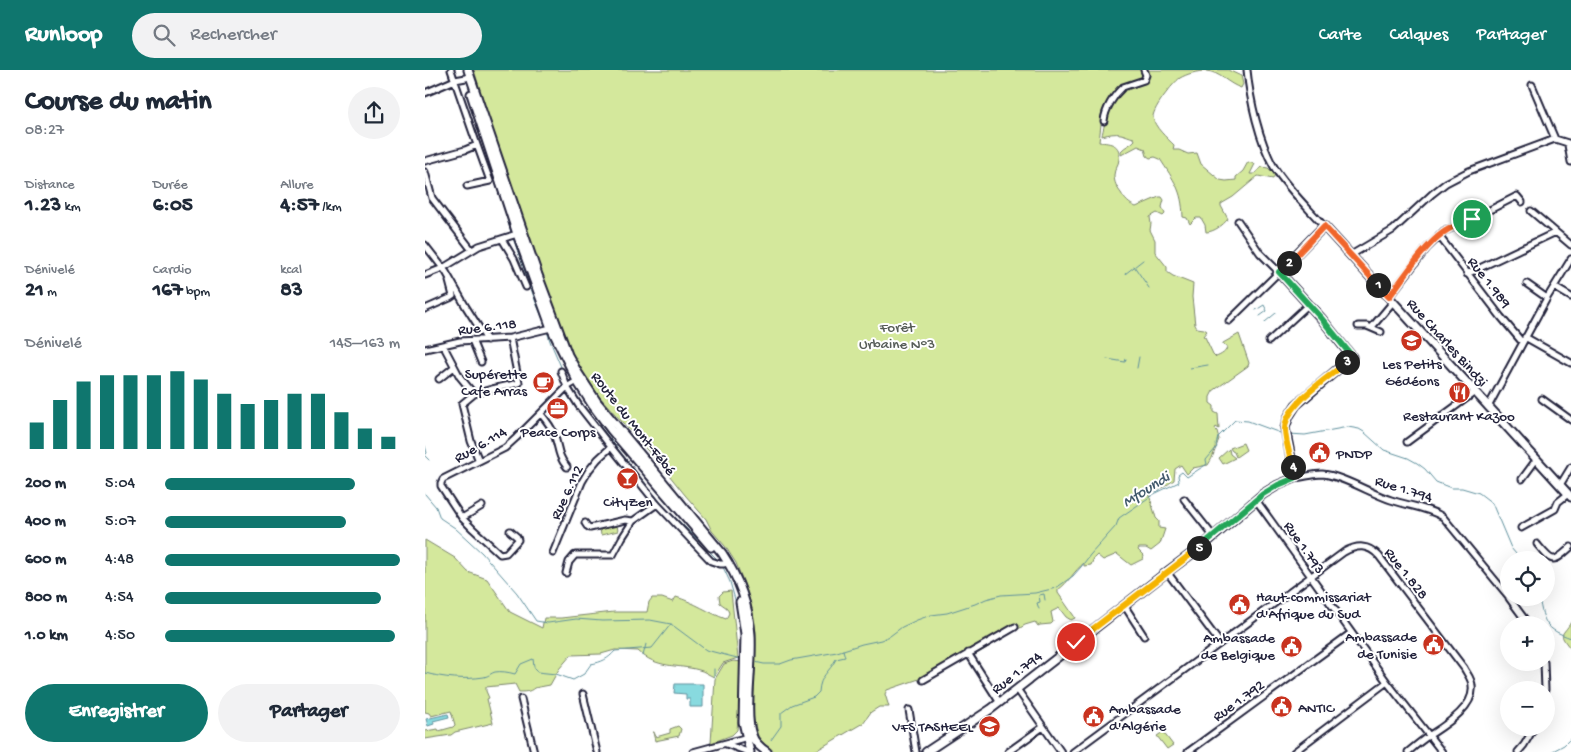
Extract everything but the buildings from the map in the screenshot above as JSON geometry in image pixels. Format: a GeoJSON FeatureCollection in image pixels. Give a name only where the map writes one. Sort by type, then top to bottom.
{"type":"FeatureCollection","features":[{"type":"Feature","properties":{"kind":"street"},"geometry":{"type":"LineString","coordinates":[[451,70],[490,181],[467,186]]}},
{"type":"Feature","properties":{"kind":"street"},"geometry":{"type":"LineString","coordinates":[[1104,121],[1107,109],[1120,89],[1144,80],[1146,75],[1144,70]]}},
{"type":"Feature","properties":{"kind":"street","name":"Rue Charles Bindzi"},"geometry":{"type":"LineString","coordinates":[[1247,70],[1257,123],[1273,165],[1297,197],[1569,496]]}},
{"type":"Feature","properties":{"kind":"street"},"geometry":{"type":"LineString","coordinates":[[425,93],[455,80],[466,72]]}},
{"type":"Feature","properties":{"kind":"street","name":"Route du Mont-Fébé"},"geometry":{"type":"LineString","coordinates":[[466,72],[482,129],[517,234],[551,328],[577,381],[611,430],[724,564],[733,581],[743,617],[745,634],[743,722],[749,737]]}},
{"type":"Feature","properties":{"kind":"street","name":"Route du Mont-Fébé"},"geometry":{"type":"LineString","coordinates":[[466,72],[568,355],[597,402],[722,553],[737,580],[746,608],[751,635],[749,752]]}},
{"type":"Feature","properties":{"kind":"street"},"geometry":{"type":"LineString","coordinates":[[1532,85],[1555,139]]}},
{"type":"Feature","properties":{"kind":"street"},"geometry":{"type":"LineString","coordinates":[[1351,255],[1393,230],[1432,194],[1469,171],[1555,139],[1570,144],[1571,162]]}},
{"type":"Feature","properties":{"kind":"street"},"geometry":{"type":"LineString","coordinates":[[425,161],[477,145]]}},
{"type":"Feature","properties":{"kind":"street"},"geometry":{"type":"LineString","coordinates":[[425,172],[432,198],[471,249]]}},
{"type":"Feature","properties":{"kind":"street"},"geometry":{"type":"LineString","coordinates":[[1372,327],[1427,248],[1445,231],[1517,196],[1522,202]]}},
{"type":"Feature","properties":{"kind":"street"},"geometry":{"type":"LineString","coordinates":[[1531,210],[1571,245]]}},
{"type":"Feature","properties":{"kind":"street"},"geometry":{"type":"LineString","coordinates":[[1238,222],[1260,253],[1309,304],[1352,358],[1297,405],[1289,416],[1285,428],[1295,478]]}},
{"type":"Feature","properties":{"kind":"street"},"geometry":{"type":"LineString","coordinates":[[1229,321],[1324,226]]}},
{"type":"Feature","properties":{"kind":"street"},"geometry":{"type":"LineString","coordinates":[[1467,274],[1556,232]]}},
{"type":"Feature","properties":{"kind":"street"},"geometry":{"type":"LineString","coordinates":[[425,275],[443,268],[471,249],[517,234]]}},
{"type":"Feature","properties":{"kind":"street","name":"Rue 1.989"},"geometry":{"type":"LineString","coordinates":[[1439,236],[1467,274],[1523,340]]}},
{"type":"Feature","properties":{"kind":"street"},"geometry":{"type":"LineString","coordinates":[[501,239],[514,259],[526,287]]}},
{"type":"Feature","properties":{"kind":"street"},"geometry":{"type":"LineString","coordinates":[[425,244],[443,268],[487,340]]}},
{"type":"Feature","properties":{"kind":"street"},"geometry":{"type":"LineString","coordinates":[[1488,407],[1523,340],[1571,259]]}},
{"type":"Feature","properties":{"kind":"street"},"geometry":{"type":"LineString","coordinates":[[425,309],[453,296],[449,278]]}},
{"type":"Feature","properties":{"kind":"street"},"geometry":{"type":"LineString","coordinates":[[1527,284],[1547,298]]}},
{"type":"Feature","properties":{"kind":"street"},"geometry":{"type":"LineString","coordinates":[[1554,288],[1571,297]]}},
{"type":"Feature","properties":{"kind":"street"},"geometry":{"type":"LineString","coordinates":[[1269,341],[1309,304]]}},
{"type":"Feature","properties":{"kind":"street"},"geometry":{"type":"LineString","coordinates":[[1358,326],[1372,327],[1381,332]]}},
{"type":"Feature","properties":{"kind":"street","name":"Rue 6.118"},"geometry":{"type":"LineString","coordinates":[[425,349],[472,340],[510,338],[551,328]]}},
{"type":"Feature","properties":{"kind":"street"},"geometry":{"type":"LineString","coordinates":[[479,460],[471,440],[462,404],[474,394],[517,385],[520,382],[510,338]]}},
{"type":"Feature","properties":{"kind":"street"},"geometry":{"type":"LineString","coordinates":[[472,340],[481,362]]}},
{"type":"Feature","properties":{"kind":"street"},"geometry":{"type":"LineString","coordinates":[[1523,340],[1571,363]]}},
{"type":"Feature","properties":{"kind":"street"},"geometry":{"type":"LineString","coordinates":[[443,345],[460,377],[474,394]]}},
{"type":"Feature","properties":{"kind":"street"},"geometry":{"type":"LineString","coordinates":[[439,379],[454,367]]}},
{"type":"Feature","properties":{"kind":"street"},"geometry":{"type":"LineString","coordinates":[[561,371],[567,387],[579,406],[657,504],[711,561],[724,564]]}},
{"type":"Feature","properties":{"kind":"street","name":"Rue 6.114"},"geometry":{"type":"LineString","coordinates":[[462,518],[441,486],[443,479],[505,448],[567,387],[577,381]]}},
{"type":"Feature","properties":{"kind":"street"},"geometry":{"type":"LineString","coordinates":[[1407,442],[1475,392]]}},
{"type":"Feature","properties":{"kind":"street"},"geometry":{"type":"LineString","coordinates":[[1542,399],[1571,420]]}},
{"type":"Feature","properties":{"kind":"street"},"geometry":{"type":"LineString","coordinates":[[541,414],[555,435],[560,458],[567,467]]}},
{"type":"Feature","properties":{"kind":"street","name":"Rue 6.112"},"geometry":{"type":"LineString","coordinates":[[553,554],[589,470],[611,447]]}},
{"type":"Feature","properties":{"kind":"street"},"geometry":{"type":"LineString","coordinates":[[1522,479],[1537,460]]}},
{"type":"Feature","properties":{"kind":"street"},"geometry":{"type":"LineString","coordinates":[[1560,485],[1571,467]]}},
{"type":"Feature","properties":{"kind":"street","name":"Rue 1.794"},"geometry":{"type":"LineString","coordinates":[[926,752],[1000,703],[1123,605],[1214,536],[1256,500],[1278,485],[1295,478],[1322,474],[1337,478],[1393,501],[1433,511],[1443,517],[1500,587]]}},
{"type":"Feature","properties":{"kind":"street"},"geometry":{"type":"LineString","coordinates":[[1521,528],[1555,508],[1558,502],[1569,496]]}},
{"type":"Feature","properties":{"kind":"street"},"geometry":{"type":"LineString","coordinates":[[1184,499],[1214,536]]}},
{"type":"Feature","properties":{"kind":"street","name":"Rue 1.793"},"geometry":{"type":"LineString","coordinates":[[1256,500],[1387,682],[1442,752]]}},
{"type":"Feature","properties":{"kind":"street"},"geometry":{"type":"LineString","coordinates":[[566,573],[569,562],[575,555],[613,555],[633,521],[657,504]]}},
{"type":"Feature","properties":{"kind":"street"},"geometry":{"type":"LineString","coordinates":[[482,506],[462,518],[500,554],[506,553],[518,540],[510,531]]}},
{"type":"Feature","properties":{"kind":"street"},"geometry":{"type":"LineString","coordinates":[[585,523],[590,528],[625,520],[633,521]]}},
{"type":"Feature","properties":{"kind":"street"},"geometry":{"type":"LineString","coordinates":[[1537,544],[1553,560],[1571,547]]}},
{"type":"Feature","properties":{"kind":"street","name":"Rue 1.828"},"geometry":{"type":"LineString","coordinates":[[1073,752],[1343,552],[1352,547],[1361,546],[1371,549],[1379,556],[1458,660],[1471,681],[1473,688],[1470,701],[1465,708],[1440,730],[1430,735],[1408,752]]}},
{"type":"Feature","properties":{"kind":"street"},"geometry":{"type":"LineString","coordinates":[[1167,572],[1220,643]]}},
{"type":"Feature","properties":{"kind":"street"},"geometry":{"type":"LineString","coordinates":[[1123,605],[1145,636]]}},
{"type":"Feature","properties":{"kind":"street"},"geometry":{"type":"LineString","coordinates":[[923,680],[1015,627]]}},
{"type":"Feature","properties":{"kind":"street","name":"Rue 1.792"},"geometry":{"type":"LineString","coordinates":[[1193,751],[1351,633]]}},
{"type":"Feature","properties":{"kind":"street"},"geometry":{"type":"LineString","coordinates":[[968,653],[1000,703]]}},
{"type":"Feature","properties":{"kind":"street"},"geometry":{"type":"LineString","coordinates":[[1294,752],[1387,682]]}},
{"type":"Feature","properties":{"kind":"street"},"geometry":{"type":"LineString","coordinates":[[1017,690],[1061,752]]}},
{"type":"Feature","properties":{"kind":"street"},"geometry":{"type":"LineString","coordinates":[[583,694],[597,752]]}},
{"type":"Feature","properties":{"kind":"street"},"geometry":{"type":"LineString","coordinates":[[521,700],[534,752]]}},
{"type":"Feature","properties":{"kind":"street"},"geometry":{"type":"LineString","coordinates":[[909,710],[916,752]]}},
{"type":"Feature","properties":{"kind":"street"},"geometry":{"type":"LineString","coordinates":[[1008,752],[1043,727]]}},
{"type":"Feature","properties":{"kind":"street"},"geometry":{"type":"LineString","coordinates":[[1518,752],[1530,736]]}},
{"type":"Feature","properties":{"kind":"street"},"geometry":{"type":"LineString","coordinates":[[693,752],[749,737],[766,752]]}},
{"type":"Feature","properties":{"kind":"street"},"geometry":{"type":"LineString","coordinates":[[726,744],[749,752]]}},
{"type":"Feature","properties":{"kind":"green space","name":"Forêt Urbaine N°3"},"geometry":{"type":"Polygon","coordinates":[[[474,70],[1142,70],[1142,78],[1116,90],[1102,115],[1099,142],[1117,147],[1119,161],[1114,173],[1115,180],[1118,189],[1127,202],[1136,207],[1159,197],[1162,197],[1164,200],[1162,207],[1165,214],[1163,216],[1157,213],[1150,217],[1150,230],[1155,240],[1155,252],[1167,267],[1167,272],[1193,284],[1192,297],[1195,325],[1197,328],[1207,331],[1203,336],[1213,354],[1216,357],[1223,353],[1227,346],[1223,345],[1223,343],[1239,334],[1249,363],[1248,366],[1213,391],[1210,397],[1210,403],[1214,406],[1214,412],[1218,414],[1219,429],[1216,427],[1215,429],[1219,439],[1208,465],[1193,468],[1187,474],[1181,465],[1175,469],[1174,480],[1149,494],[1156,518],[1159,521],[1159,528],[1165,529],[1160,544],[1151,551],[1146,548],[1139,548],[1138,550],[1144,556],[1143,559],[1131,565],[1117,554],[1103,560],[1097,555],[1091,565],[1084,566],[1084,563],[1077,569],[1058,590],[1058,593],[1075,618],[1071,620],[1066,617],[1059,608],[1051,612],[1053,622],[1051,624],[1038,626],[1035,622],[1025,625],[975,655],[964,656],[922,678],[887,690],[885,694],[889,707],[879,707],[871,712],[863,723],[817,750],[809,752],[775,752],[763,743],[758,736],[753,718],[756,632],[748,594],[736,563],[712,531],[706,519],[598,395],[575,359],[559,324],[493,132],[474,70]]]}},
{"type":"Feature","properties":{"kind":"green space"},"geometry":{"type":"Polygon","coordinates":[[[1146,70],[1228,70],[1241,76],[1243,84],[1241,88],[1220,76],[1206,71],[1192,73],[1180,78],[1164,96],[1156,108],[1153,117],[1158,128],[1174,145],[1173,150],[1179,150],[1188,154],[1197,153],[1201,164],[1220,180],[1236,180],[1236,177],[1243,171],[1248,162],[1255,164],[1250,174],[1254,174],[1262,167],[1268,168],[1275,174],[1273,179],[1258,176],[1233,197],[1221,204],[1228,219],[1212,231],[1206,232],[1201,218],[1196,218],[1190,224],[1187,218],[1183,217],[1179,192],[1160,159],[1150,158],[1147,156],[1145,149],[1138,146],[1121,155],[1121,151],[1135,140],[1134,138],[1123,134],[1102,136],[1107,117],[1116,97],[1124,89],[1147,82],[1149,74],[1146,70]]]}},
{"type":"Feature","properties":{"kind":"green space"},"geometry":{"type":"Polygon","coordinates":[[[1243,443],[1246,450],[1236,457],[1230,448],[1243,443]]]}},
{"type":"Feature","properties":{"kind":"green space"},"geometry":{"type":"Polygon","coordinates":[[[1229,449],[1230,454],[1235,458],[1223,464],[1219,458],[1229,449]]]}},
{"type":"Feature","properties":{"kind":"green space"},"geometry":{"type":"Polygon","coordinates":[[[617,525],[618,531],[601,535],[600,529],[617,525]]]}},
{"type":"Feature","properties":{"kind":"green space"},"geometry":{"type":"Polygon","coordinates":[[[425,540],[455,558],[468,572],[487,579],[510,612],[542,628],[544,618],[614,612],[647,612],[652,598],[662,598],[673,602],[676,597],[726,619],[729,613],[727,608],[720,603],[719,596],[723,592],[731,591],[738,658],[723,663],[714,677],[703,671],[652,661],[638,651],[615,650],[601,654],[571,655],[559,669],[550,685],[523,692],[519,692],[515,684],[486,687],[493,723],[455,732],[451,735],[425,739],[425,731],[438,729],[439,731],[455,725],[451,711],[431,716],[425,712],[425,540]]]}},
{"type":"Feature","properties":{"kind":"green space"},"geometry":{"type":"Polygon","coordinates":[[[1571,622],[1571,648],[1570,648],[1562,636],[1571,622]]]}},
{"type":"Feature","properties":{"kind":"green space"},"geometry":{"type":"Polygon","coordinates":[[[733,661],[743,662],[737,730],[732,735],[711,743],[715,679],[724,664],[733,661]]]}},
{"type":"Feature","properties":{"kind":"green space"},"geometry":{"type":"Polygon","coordinates":[[[678,726],[681,729],[679,736],[655,741],[653,732],[656,737],[670,733],[670,729],[678,726]]]}},
{"type":"Feature","properties":{"kind":"green space"},"geometry":{"type":"Polygon","coordinates":[[[1163,732],[1173,745],[1167,749],[1157,736],[1163,732]]]}},
{"type":"Feature","properties":{"kind":"water"},"geometry":{"type":"Polygon","coordinates":[[[675,684],[703,684],[703,707],[690,707],[690,699],[686,699],[686,694],[674,693],[675,684]]]}},
{"type":"Feature","properties":{"kind":"water"},"geometry":{"type":"Polygon","coordinates":[[[448,714],[449,717],[433,721],[434,724],[428,726],[426,719],[448,714]]]}},
{"type":"Feature","properties":{"kind":"waterway"},"geometry":{"type":"LineString","coordinates":[[472,112],[499,190],[511,232]]}},
{"type":"Feature","properties":{"kind":"waterway"},"geometry":{"type":"LineString","coordinates":[[513,238],[546,327]]}},
{"type":"Feature","properties":{"kind":"waterway"},"geometry":{"type":"LineString","coordinates":[[1125,274],[1143,260]]}},
{"type":"Feature","properties":{"kind":"waterway"},"geometry":{"type":"LineString","coordinates":[[1134,266],[1149,288]]}},
{"type":"Feature","properties":{"kind":"waterway"},"geometry":{"type":"LineString","coordinates":[[1256,310],[1264,305],[1267,311],[1260,316]]}},
{"type":"Feature","properties":{"kind":"waterway"},"geometry":{"type":"LineString","coordinates":[[1265,322],[1276,313]]}},
{"type":"Feature","properties":{"kind":"waterway"},"geometry":{"type":"LineString","coordinates":[[547,331],[562,369]]}},
{"type":"Feature","properties":{"kind":"waterway"},"geometry":{"type":"LineString","coordinates":[[1137,368],[1139,357]]}},
{"type":"Feature","properties":{"kind":"waterway"},"geometry":{"type":"LineString","coordinates":[[1107,359],[1125,362],[1126,359]]}},
{"type":"Feature","properties":{"kind":"waterway"},"geometry":{"type":"LineString","coordinates":[[1190,368],[1208,365]]}},
{"type":"Feature","properties":{"kind":"waterway"},"geometry":{"type":"LineString","coordinates":[[565,374],[570,384]]}},
{"type":"Feature","properties":{"kind":"waterway"},"geometry":{"type":"LineString","coordinates":[[572,388],[583,405],[661,503],[721,563]]}},
{"type":"Feature","properties":{"kind":"waterway","name":"Mfoundi"},"geometry":{"type":"LineString","coordinates":[[755,662],[780,664],[791,660],[837,652],[881,640],[902,627],[931,615],[947,613],[1001,595],[1035,593],[1056,588],[1073,576],[1116,526],[1119,518],[1154,494],[1179,482],[1178,475],[1182,472],[1187,477],[1207,464],[1206,460],[1217,447],[1218,437],[1235,420],[1248,421],[1283,434]]}},
{"type":"Feature","properties":{"kind":"waterway","name":"Mfoundi"},"geometry":{"type":"LineString","coordinates":[[1289,434],[1305,435],[1348,427],[1359,429],[1384,450],[1417,463],[1436,482],[1451,488],[1462,488],[1479,493],[1492,503],[1514,551]]}},
{"type":"Feature","properties":{"kind":"waterway"},"geometry":{"type":"LineString","coordinates":[[425,446],[427,453],[425,455]]}},
{"type":"Feature","properties":{"kind":"waterway"},"geometry":{"type":"LineString","coordinates":[[425,456],[429,460]]}},
{"type":"Feature","properties":{"kind":"waterway"},"geometry":{"type":"LineString","coordinates":[[425,494],[436,507],[440,518],[455,528],[482,553],[517,593],[536,621],[548,623],[576,619],[602,621],[650,620],[671,624],[706,650],[741,659]]}},
{"type":"Feature","properties":{"kind":"waterway"},"geometry":{"type":"LineString","coordinates":[[723,567],[730,582],[738,610]]}},
{"type":"Feature","properties":{"kind":"waterway"},"geometry":{"type":"LineString","coordinates":[[1039,609],[1037,603],[1040,602],[1039,595],[1044,594],[1045,600]]}},
{"type":"Feature","properties":{"kind":"waterway","name":"Mfoundi"},"geometry":{"type":"LineString","coordinates":[[1540,606],[1547,624],[1562,635],[1571,638]]}},
{"type":"Feature","properties":{"kind":"waterway"},"geometry":{"type":"LineString","coordinates":[[425,673],[462,678],[484,677],[494,672],[515,674],[521,664],[533,659],[537,672],[556,674],[573,680],[584,674],[591,664],[605,660],[615,651],[652,648],[671,624]]}},
{"type":"Feature","properties":{"kind":"waterway"},"geometry":{"type":"LineString","coordinates":[[643,656],[646,644]]}},
{"type":"Feature","properties":{"kind":"waterway"},"geometry":{"type":"LineString","coordinates":[[771,740],[781,726],[781,713],[792,705],[814,697],[819,692],[823,678],[836,659],[845,657],[843,650]]}},
{"type":"Feature","properties":{"kind":"waterway"},"geometry":{"type":"LineString","coordinates":[[714,669],[714,677]]}},
{"type":"Feature","properties":{"kind":"waterway"},"geometry":{"type":"LineString","coordinates":[[1551,752],[1564,745],[1571,738]]}},
{"type":"Feature","properties":{"kind":"place","name":"Les Petits Gédéons"},"geometry":{"type":"Point","coordinates":[1412,340]}},
{"type":"Feature","properties":{"kind":"place","name":"Supérette Cafe Arras"},"geometry":{"type":"Point","coordinates":[543,382]}},
{"type":"Feature","properties":{"kind":"place","name":"Restaurant Kazoo"},"geometry":{"type":"Point","coordinates":[1459,392]}},
{"type":"Feature","properties":{"kind":"place","name":"Peace Corps"},"geometry":{"type":"Point","coordinates":[558,408]}},
{"type":"Feature","properties":{"kind":"place","name":"PNDP"},"geometry":{"type":"Point","coordinates":[1320,453]}},
{"type":"Feature","properties":{"kind":"place","name":"CityZen"},"geometry":{"type":"Point","coordinates":[628,478]}},
{"type":"Feature","properties":{"kind":"place","name":"Haut-commissariat d'Afrique du Sud"},"geometry":{"type":"Point","coordinates":[1240,605]}},
{"type":"Feature","properties":{"kind":"place","name":"Ambassade de Tunisie"},"geometry":{"type":"Point","coordinates":[1433,645]}},
{"type":"Feature","properties":{"kind":"place","name":"Ambassade de Belgique"},"geometry":{"type":"Point","coordinates":[1291,646]}},
{"type":"Feature","properties":{"kind":"place","name":"ANTIC"},"geometry":{"type":"Point","coordinates":[1282,707]}},
{"type":"Feature","properties":{"kind":"place","name":"Ambassade d'Algérie"},"geometry":{"type":"Point","coordinates":[1093,717]}},
{"type":"Feature","properties":{"kind":"place","name":"VFS TASHEEL"},"geometry":{"type":"Point","coordinates":[989,726]}},
{"type":"Feature","properties":{"kind":"route"},"geometry":{"type":"LineString","coordinates":[[1076,642],[1206,543],[1263,494],[1295,478],[1285,428],[1289,416],[1297,405],[1352,358],[1321,318],[1279,272],[1324,226],[1389,297],[1427,248],[1439,236],[1445,231],[1472,219]]}}]}
